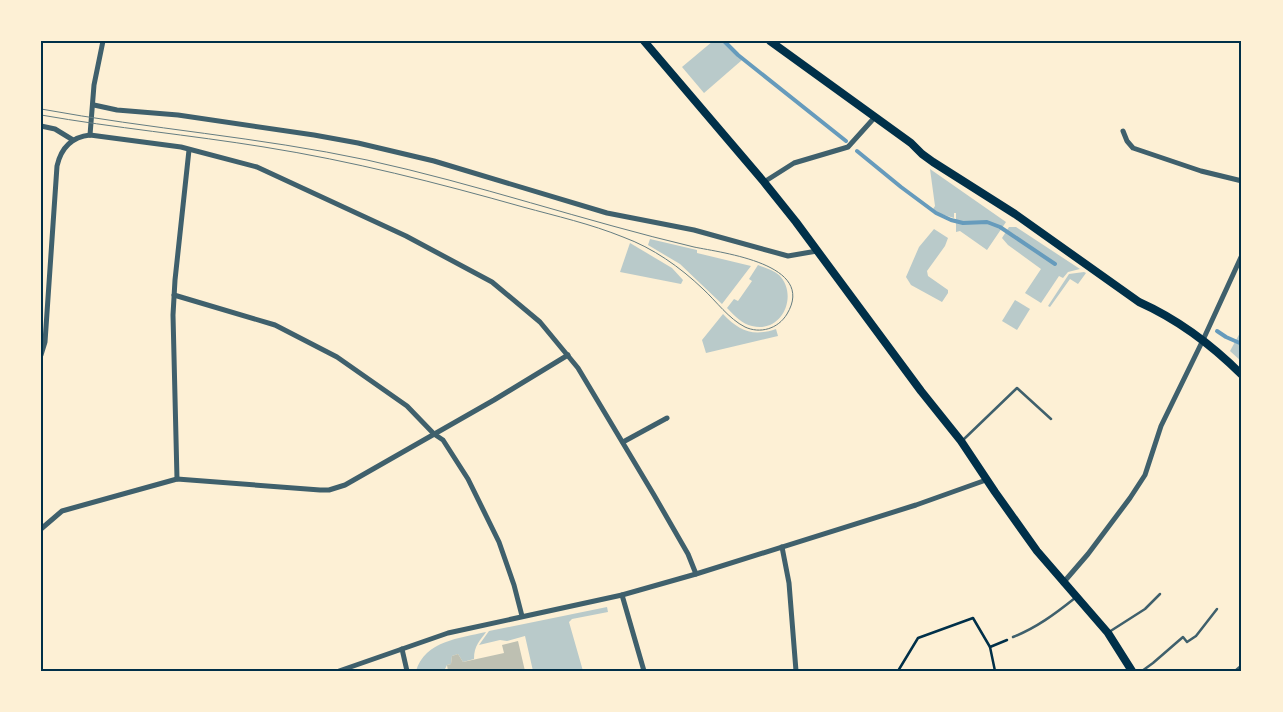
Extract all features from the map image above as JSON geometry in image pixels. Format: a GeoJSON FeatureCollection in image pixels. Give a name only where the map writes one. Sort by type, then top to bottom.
{"type":"FeatureCollection","features":[{"type":"Feature","properties":{"kind":"main road"},"geometry":{"type":"LineString","coordinates":[[644,41],[764,182],[921,391],[961,441],[986,480],[1037,551],[1108,633],[1132,671]]}},
{"type":"Feature","properties":{"kind":"main road"},"geometry":{"type":"LineString","coordinates":[[770,41],[911,143],[933,162],[1015,214],[1139,302],[1203,340],[1242,375]]}},
{"type":"Feature","properties":{"kind":"street"},"geometry":{"type":"LineString","coordinates":[[90,134],[94,105],[94,85],[103,41]]}},
{"type":"Feature","properties":{"kind":"street"},"geometry":{"type":"LineString","coordinates":[[94,105],[117,110],[178,115],[314,134],[434,161],[607,213],[694,230],[788,256],[817,251]]}},
{"type":"Feature","properties":{"kind":"street"},"geometry":{"type":"LineString","coordinates":[[764,182],[794,163],[848,147],[875,117]]}},
{"type":"Feature","properties":{"kind":"street"},"geometry":{"type":"LineString","coordinates":[[41,126],[55,129],[73,140]]}},
{"type":"Feature","properties":{"kind":"street"},"geometry":{"type":"LineString","coordinates":[[1123,131],[1127,141],[1133,148],[1201,171],[1242,181]]}},
{"type":"Feature","properties":{"kind":"street"},"geometry":{"type":"LineString","coordinates":[[41,355],[45,342],[57,166],[63,150],[73,140],[90,134],[153,142],[181,147],[257,167],[406,236],[492,282],[540,322],[568,355],[623,442],[688,554],[696,574]]}},
{"type":"Feature","properties":{"kind":"street"},"geometry":{"type":"LineString","coordinates":[[177,479],[174,296],[189,150]]}},
{"type":"Feature","properties":{"kind":"street"},"geometry":{"type":"LineString","coordinates":[[1063,583],[1088,554],[1145,475],[1161,426],[1242,255]]}},
{"type":"Feature","properties":{"kind":"street"},"geometry":{"type":"LineString","coordinates":[[174,296],[275,325],[337,357],[406,406],[434,434],[443,440],[468,479],[486,514],[507,563],[522,616]]}},
{"type":"Feature","properties":{"kind":"street"},"geometry":{"type":"LineString","coordinates":[[41,530],[62,511],[177,479],[329,490],[345,485],[494,400],[568,355]]}},
{"type":"Feature","properties":{"kind":"street"},"geometry":{"type":"LineString","coordinates":[[623,442],[667,418]]}},
{"type":"Feature","properties":{"kind":"street"},"geometry":{"type":"LineString","coordinates":[[339,671],[448,633],[622,595],[696,574],[916,505],[986,480]]}},
{"type":"Feature","properties":{"kind":"street"},"geometry":{"type":"LineString","coordinates":[[782,548],[789,583],[796,671]]}},
{"type":"Feature","properties":{"kind":"street"},"geometry":{"type":"LineString","coordinates":[[622,595],[644,671]]}},
{"type":"Feature","properties":{"kind":"street"},"geometry":{"type":"LineString","coordinates":[[402,649],[407,671]]}},
{"type":"Feature","properties":{"kind":"lane"},"geometry":{"type":"LineString","coordinates":[[961,441],[1017,388],[1051,419]]}},
{"type":"Feature","properties":{"kind":"lane"},"geometry":{"type":"LineString","coordinates":[[1108,633],[1145,609],[1160,594]]}},
{"type":"Feature","properties":{"kind":"lane"},"geometry":{"type":"LineString","coordinates":[[1013,637],[1037,626],[1076,597]]}},
{"type":"Feature","properties":{"kind":"lane"},"geometry":{"type":"LineString","coordinates":[[1142,671],[1153,664],[1183,637],[1188,642],[1196,636],[1217,610]]}},
{"type":"Feature","properties":{"kind":"lane"},"geometry":{"type":"LineString","coordinates":[[1236,671],[1242,665]]}},
{"type":"Feature","properties":{"kind":"path"},"geometry":{"type":"LineString","coordinates":[[898,671],[918,638],[973,618],[990,647],[995,671]]}},
{"type":"Feature","properties":{"kind":"path"},"geometry":{"type":"LineString","coordinates":[[990,647],[1013,637]]}},
{"type":"Feature","properties":{"kind":"shaded area"},"geometry":{"type":"Polygon","coordinates":[[[713,41],[722,41],[742,60],[704,93],[682,67],[713,41]]]}},
{"type":"Feature","properties":{"kind":"shaded area"},"geometry":{"type":"Polygon","coordinates":[[[930,169],[1006,222],[987,250],[960,231],[956,232],[956,213],[954,213],[954,218],[938,213],[933,209],[935,206],[930,169]]]}},
{"type":"Feature","properties":{"kind":"shaded area"},"geometry":{"type":"Polygon","coordinates":[[[1009,227],[1016,227],[1080,269],[1068,272],[1063,278],[1059,276],[1041,303],[1025,293],[1041,269],[1008,245],[1002,238],[1009,227]]]}},
{"type":"Feature","properties":{"kind":"shaded area"},"geometry":{"type":"Polygon","coordinates":[[[934,229],[948,238],[945,246],[927,271],[928,276],[948,290],[942,302],[911,285],[906,277],[919,247],[934,229]]]}},
{"type":"Feature","properties":{"kind":"shaded area"},"geometry":{"type":"Polygon","coordinates":[[[650,239],[697,250],[697,253],[751,266],[722,304],[680,264],[648,245],[650,239]]]}},
{"type":"Feature","properties":{"kind":"shaded area"},"geometry":{"type":"Polygon","coordinates":[[[630,243],[672,268],[683,280],[681,284],[620,272],[630,243]]]}},
{"type":"Feature","properties":{"kind":"shaded area"},"geometry":{"type":"Polygon","coordinates":[[[758,265],[772,270],[779,275],[785,283],[787,293],[787,302],[779,319],[763,327],[745,323],[727,308],[734,299],[738,301],[752,281],[749,279],[758,265]]]}},
{"type":"Feature","properties":{"kind":"shaded area"},"geometry":{"type":"Polygon","coordinates":[[[1086,273],[1078,284],[1070,279],[1050,307],[1048,306],[1069,274],[1086,273]]]}},
{"type":"Feature","properties":{"kind":"shaded area"},"geometry":{"type":"Polygon","coordinates":[[[1015,300],[1030,309],[1017,330],[1002,321],[1015,300]]]}},
{"type":"Feature","properties":{"kind":"shaded area"},"geometry":{"type":"Polygon","coordinates":[[[723,314],[735,325],[747,331],[760,332],[776,329],[778,336],[706,353],[702,340],[723,314]]]}},
{"type":"Feature","properties":{"kind":"shaded area"},"geometry":{"type":"Polygon","coordinates":[[[1242,331],[1242,362],[1230,351],[1242,331]]]}},
{"type":"Feature","properties":{"kind":"shaded area"},"geometry":{"type":"Polygon","coordinates":[[[607,607],[608,612],[572,619],[569,622],[583,671],[533,671],[525,636],[479,645],[489,631],[607,607]]]}},
{"type":"Feature","properties":{"kind":"shaded area"},"geometry":{"type":"Polygon","coordinates":[[[486,632],[476,647],[474,659],[463,662],[458,654],[452,656],[451,664],[447,665],[444,671],[416,671],[427,653],[435,647],[455,639],[486,632]]]}},
{"type":"Feature","properties":{"kind":"building"},"geometry":{"type":"Polygon","coordinates":[[[518,641],[525,671],[508,671],[508,669],[498,671],[448,671],[447,665],[451,664],[452,656],[458,654],[463,662],[504,653],[502,645],[518,641]]]}},
{"type":"Feature","properties":{"kind":"waterway"},"geometry":{"type":"LineString","coordinates":[[724,41],[738,55],[846,141]]}},
{"type":"Feature","properties":{"kind":"waterway"},"geometry":{"type":"LineString","coordinates":[[857,151],[936,213],[963,223],[987,222],[1000,227],[1055,264]]}},
{"type":"Feature","properties":{"kind":"waterway"},"geometry":{"type":"LineString","coordinates":[[1217,331],[1242,344]]}},
{"type":"Feature","properties":{"kind":"tram line"},"geometry":{"type":"LineString","coordinates":[[41,109],[286,145],[367,160],[408,170],[653,237],[725,253],[763,264],[778,272],[789,283],[793,297],[787,314],[774,327],[763,330],[751,329],[739,324],[694,281],[666,259],[634,241],[586,224],[427,181],[330,159],[236,143],[41,115]]}}]}
